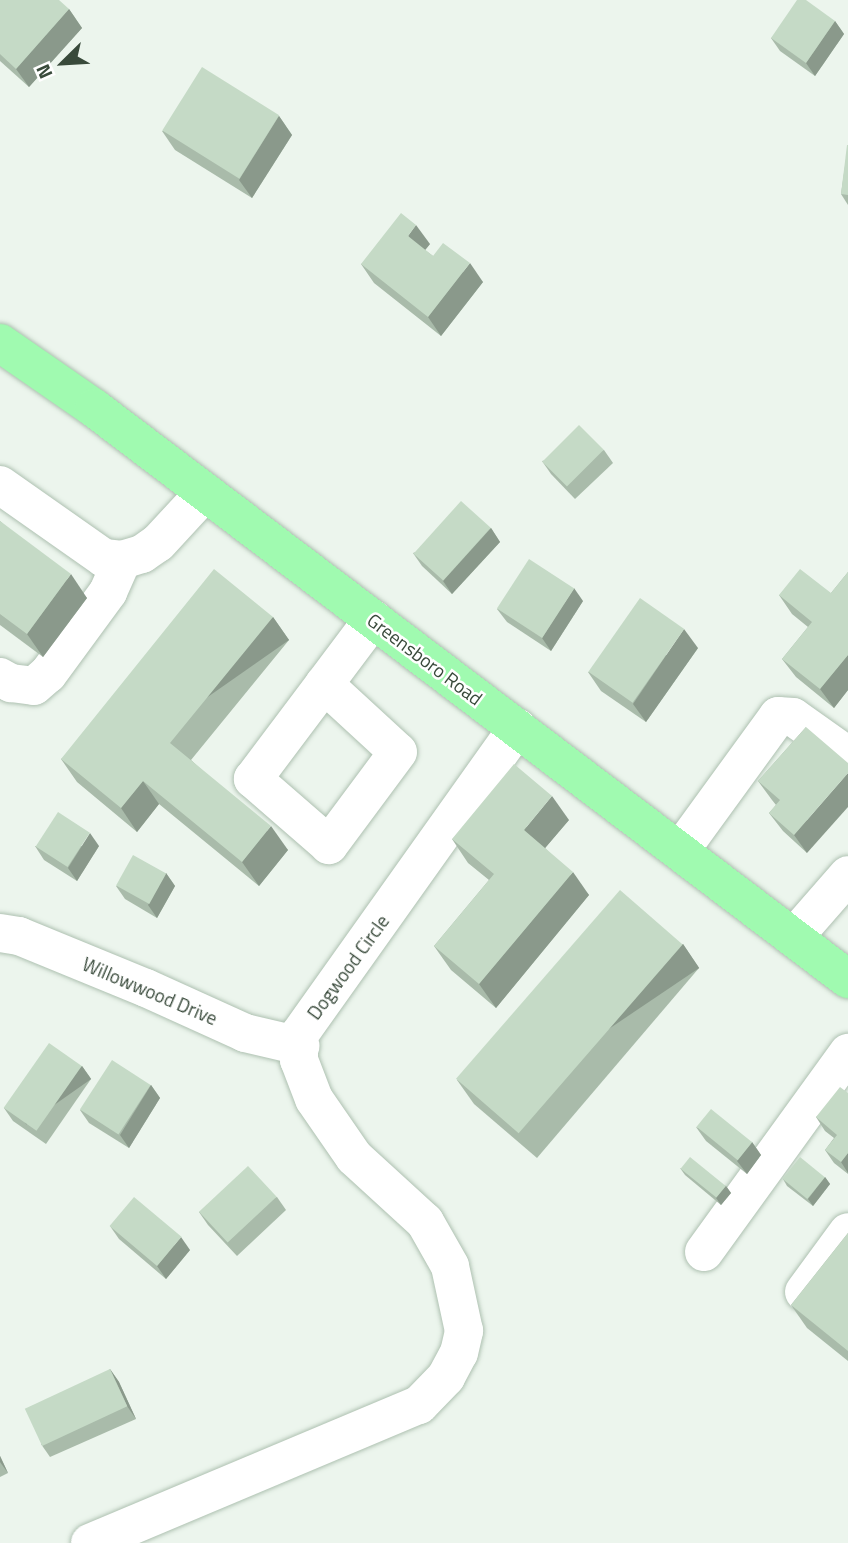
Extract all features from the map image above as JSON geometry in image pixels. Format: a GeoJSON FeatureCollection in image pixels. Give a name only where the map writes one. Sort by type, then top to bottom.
{"type":"FeatureCollection","features":[{"type":"Feature","properties":{"kind":"main road","name":"Greensboro Road"},"geometry":{"type":"LineString","coordinates":[[3,353],[205,492],[848,979]]}},
{"type":"Feature","properties":{"kind":"street"},"geometry":{"type":"LineString","coordinates":[[0,485],[104,558],[122,560],[142,554],[158,544],[205,492]]}},
{"type":"Feature","properties":{"kind":"street"},"geometry":{"type":"LineString","coordinates":[[0,677],[11,683],[34,686],[48,674],[108,592],[122,560]]}},
{"type":"Feature","properties":{"kind":"street"},"geometry":{"type":"LineString","coordinates":[[324,684],[373,619]]}},
{"type":"Feature","properties":{"kind":"street"},"geometry":{"type":"LineString","coordinates":[[680,851],[778,716],[793,717],[848,757]]}},
{"type":"Feature","properties":{"kind":"street","name":"Dogwood Circle"},"geometry":{"type":"LineString","coordinates":[[301,1046],[299,1035],[517,728]]}},
{"type":"Feature","properties":{"kind":"street"},"geometry":{"type":"LineString","coordinates":[[794,937],[848,875]]}},
{"type":"Feature","properties":{"kind":"street","name":"Willowwood Drive"},"geometry":{"type":"LineString","coordinates":[[0,933],[19,936],[146,988],[245,1033],[301,1046]]}},
{"type":"Feature","properties":{"kind":"street"},"geometry":{"type":"LineString","coordinates":[[90,1543],[419,1405],[446,1377],[459,1353],[464,1331],[450,1266],[425,1222],[354,1157],[314,1099],[299,1060],[301,1046]]}},
{"type":"Feature","properties":{"kind":"street"},"geometry":{"type":"LineString","coordinates":[[704,1252],[848,1053]]}},
{"type":"Feature","properties":{"kind":"street"},"geometry":{"type":"LineString","coordinates":[[797,1302],[848,1232]]}},
{"type":"Feature","properties":{"kind":"building"},"geometry":{"type":"Polygon","coordinates":[[[0,0],[59,0],[69,9],[16,69],[0,54],[0,0]]]}},
{"type":"Feature","properties":{"kind":"building"},"geometry":{"type":"Polygon","coordinates":[[[797,0],[806,0],[835,21],[806,63],[771,38],[797,0]]]}},
{"type":"Feature","properties":{"kind":"building"},"geometry":{"type":"Polygon","coordinates":[[[202,67],[279,115],[239,179],[162,131],[202,67]]]}},
{"type":"Feature","properties":{"kind":"building"},"geometry":{"type":"Polygon","coordinates":[[[848,145],[848,195],[841,194],[848,145]]]}},
{"type":"Feature","properties":{"kind":"building"},"geometry":{"type":"Polygon","coordinates":[[[401,213],[416,225],[408,236],[433,256],[443,243],[470,263],[428,317],[361,264],[401,213]]]}},
{"type":"Feature","properties":{"kind":"building"},"geometry":{"type":"Polygon","coordinates":[[[579,425],[604,450],[567,487],[542,462],[579,425]]]}},
{"type":"Feature","properties":{"kind":"building"},"geometry":{"type":"Polygon","coordinates":[[[461,501],[491,528],[443,581],[413,554],[461,501]]]}},
{"type":"Feature","properties":{"kind":"building"},"geometry":{"type":"Polygon","coordinates":[[[0,521],[71,574],[27,634],[0,614],[0,521]]]}},
{"type":"Feature","properties":{"kind":"building"},"geometry":{"type":"Polygon","coordinates":[[[529,559],[574,588],[542,638],[497,608],[529,559]]]}},
{"type":"Feature","properties":{"kind":"building"},"geometry":{"type":"Polygon","coordinates":[[[214,569],[273,617],[170,743],[271,826],[242,862],[143,781],[121,808],[61,759],[214,569]]]}},
{"type":"Feature","properties":{"kind":"building"},"geometry":{"type":"Polygon","coordinates":[[[800,569],[831,593],[848,572],[848,655],[820,689],[782,659],[812,622],[779,595],[800,569]]]}},
{"type":"Feature","properties":{"kind":"building"},"geometry":{"type":"Polygon","coordinates":[[[640,598],[684,629],[633,703],[588,672],[640,598]]]}},
{"type":"Feature","properties":{"kind":"building"},"geometry":{"type":"Polygon","coordinates":[[[806,727],[848,763],[848,773],[794,835],[769,813],[780,800],[758,781],[806,727]]]}},
{"type":"Feature","properties":{"kind":"building"},"geometry":{"type":"Polygon","coordinates":[[[514,764],[552,796],[524,830],[573,872],[479,984],[434,946],[494,874],[452,839],[514,764]]]}},
{"type":"Feature","properties":{"kind":"building"},"geometry":{"type":"Polygon","coordinates":[[[58,812],[90,833],[68,867],[36,846],[58,812]]]}},
{"type":"Feature","properties":{"kind":"building"},"geometry":{"type":"Polygon","coordinates":[[[133,855],[166,873],[149,904],[116,886],[133,855]]]}},
{"type":"Feature","properties":{"kind":"building"},"geometry":{"type":"Polygon","coordinates":[[[620,890],[683,944],[519,1133],[456,1079],[620,890]]]}},
{"type":"Feature","properties":{"kind":"building"},"geometry":{"type":"Polygon","coordinates":[[[49,1043],[82,1066],[36,1131],[4,1108],[49,1043]]]}},
{"type":"Feature","properties":{"kind":"building"},"geometry":{"type":"Polygon","coordinates":[[[112,1060],[151,1085],[118,1135],[80,1109],[112,1060]]]}},
{"type":"Feature","properties":{"kind":"building"},"geometry":{"type":"Polygon","coordinates":[[[840,1087],[848,1093],[848,1153],[841,1162],[825,1150],[837,1135],[816,1117],[840,1087]]]}},
{"type":"Feature","properties":{"kind":"building"},"geometry":{"type":"Polygon","coordinates":[[[711,1109],[752,1142],[738,1160],[697,1127],[711,1109]]]}},
{"type":"Feature","properties":{"kind":"building"},"geometry":{"type":"Polygon","coordinates":[[[690,1157],[726,1186],[716,1198],[681,1169],[690,1157]]]}},
{"type":"Feature","properties":{"kind":"building"},"geometry":{"type":"Polygon","coordinates":[[[800,1157],[825,1177],[807,1199],[782,1179],[800,1157]]]}},
{"type":"Feature","properties":{"kind":"building"},"geometry":{"type":"Polygon","coordinates":[[[248,1166],[277,1197],[228,1242],[199,1212],[248,1166]]]}},
{"type":"Feature","properties":{"kind":"building"},"geometry":{"type":"Polygon","coordinates":[[[134,1197],[181,1237],[157,1266],[110,1226],[134,1197]]]}},
{"type":"Feature","properties":{"kind":"building"},"geometry":{"type":"Polygon","coordinates":[[[848,1233],[848,1351],[791,1305],[848,1233]]]}},
{"type":"Feature","properties":{"kind":"building"},"geometry":{"type":"Polygon","coordinates":[[[110,1369],[127,1406],[42,1446],[25,1409],[110,1369]]]}}]}
